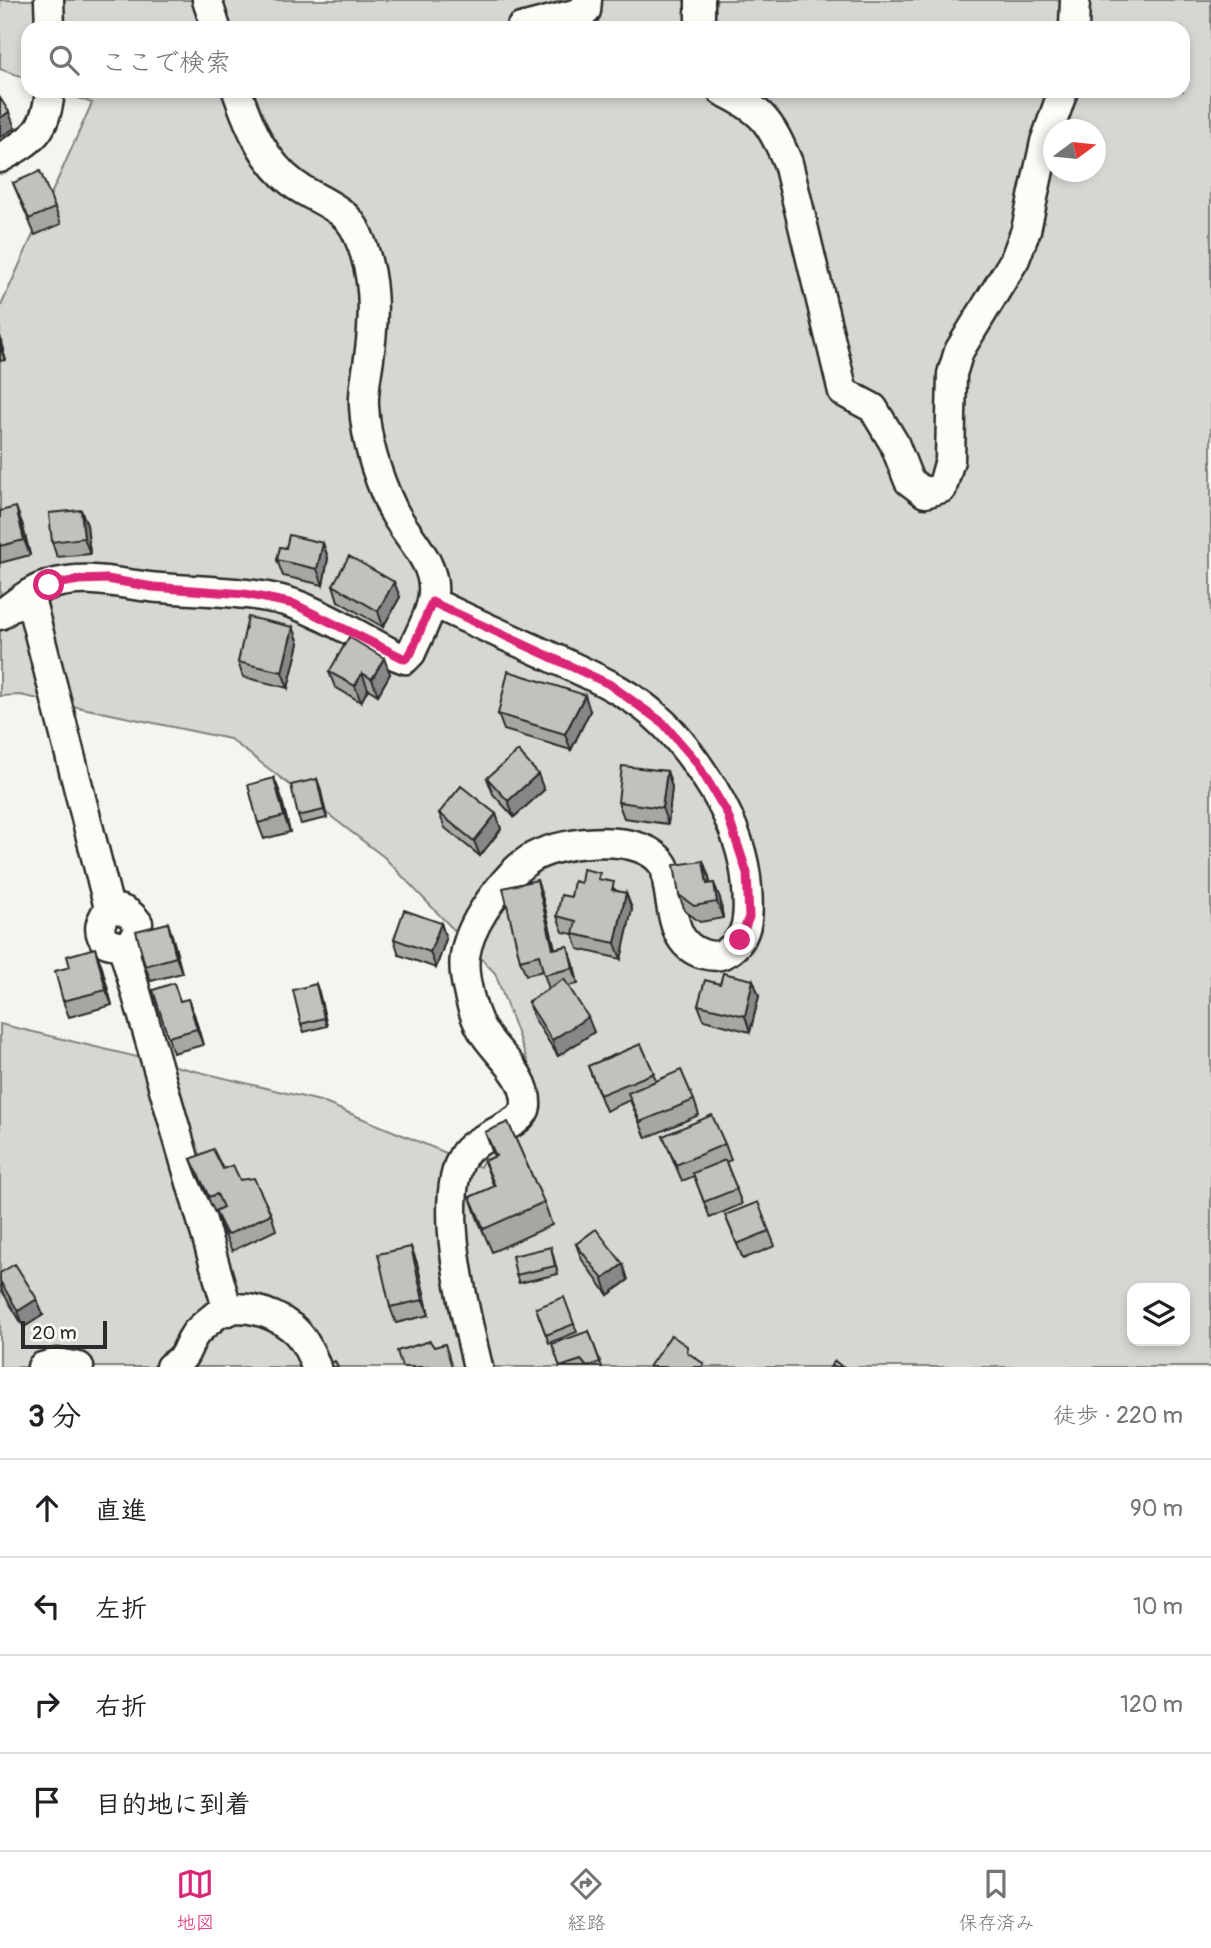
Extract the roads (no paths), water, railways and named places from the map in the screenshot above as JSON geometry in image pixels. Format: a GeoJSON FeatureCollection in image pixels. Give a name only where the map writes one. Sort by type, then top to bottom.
{"type":"FeatureCollection","features":[{"type":"Feature","properties":{"kind":"street"},"geometry":{"type":"LineString","coordinates":[[48,0],[50,21]]}},
{"type":"Feature","properties":{"kind":"street"},"geometry":{"type":"LineString","coordinates":[[207,0],[213,21]]}},
{"type":"Feature","properties":{"kind":"street"},"geometry":{"type":"LineString","coordinates":[[548,21],[586,11],[587,0]]}},
{"type":"Feature","properties":{"kind":"street"},"geometry":{"type":"LineString","coordinates":[[700,0],[700,21]]}},
{"type":"Feature","properties":{"kind":"street"},"geometry":{"type":"LineString","coordinates":[[1074,21],[1075,0]]}},
{"type":"Feature","properties":{"kind":"street"},"geometry":{"type":"LineString","coordinates":[[0,158],[18,149],[39,131],[48,113],[49,98]]}},
{"type":"Feature","properties":{"kind":"street"},"geometry":{"type":"LineString","coordinates":[[0,615],[29,594],[49,585],[107,579],[153,587],[245,594],[294,604],[405,659],[411,653],[432,602],[434,590],[423,556],[393,511],[373,462],[363,404],[374,291],[364,248],[356,229],[342,213],[294,184],[263,151],[243,98]]}},
{"type":"Feature","properties":{"kind":"street"},"geometry":{"type":"LineString","coordinates":[[736,98],[748,104],[773,128],[788,163],[843,392],[873,408],[894,443],[909,481],[925,493],[942,488],[950,460],[952,374],[959,351],[1014,260],[1026,230],[1045,142],[1061,98]]}},
{"type":"Feature","properties":{"kind":"street"},"geometry":{"type":"LineString","coordinates":[[29,594],[109,908],[100,922],[100,932],[107,943],[123,947],[228,1311]]}},
{"type":"Feature","properties":{"kind":"street"},"geometry":{"type":"LineString","coordinates":[[432,602],[609,684],[663,723],[695,760],[727,813],[747,873],[749,906],[749,917],[740,940],[723,954],[710,957],[691,951],[676,931],[665,867],[652,852],[626,843],[579,844],[535,856],[514,872],[473,930],[464,958],[470,1003],[481,1029],[522,1084],[526,1108],[522,1117],[478,1140],[463,1155],[453,1191],[452,1218],[456,1259],[478,1367]]}},
{"type":"Feature","properties":{"kind":"street"},"geometry":{"type":"LineString","coordinates":[[170,1367],[183,1359],[195,1333],[218,1313],[239,1308],[265,1313],[292,1327],[311,1351],[316,1367]]}},
{"type":"Feature","properties":{"kind":"street"},"geometry":{"type":"LineString","coordinates":[[42,1367],[57,1363],[79,1367]]}}]}
